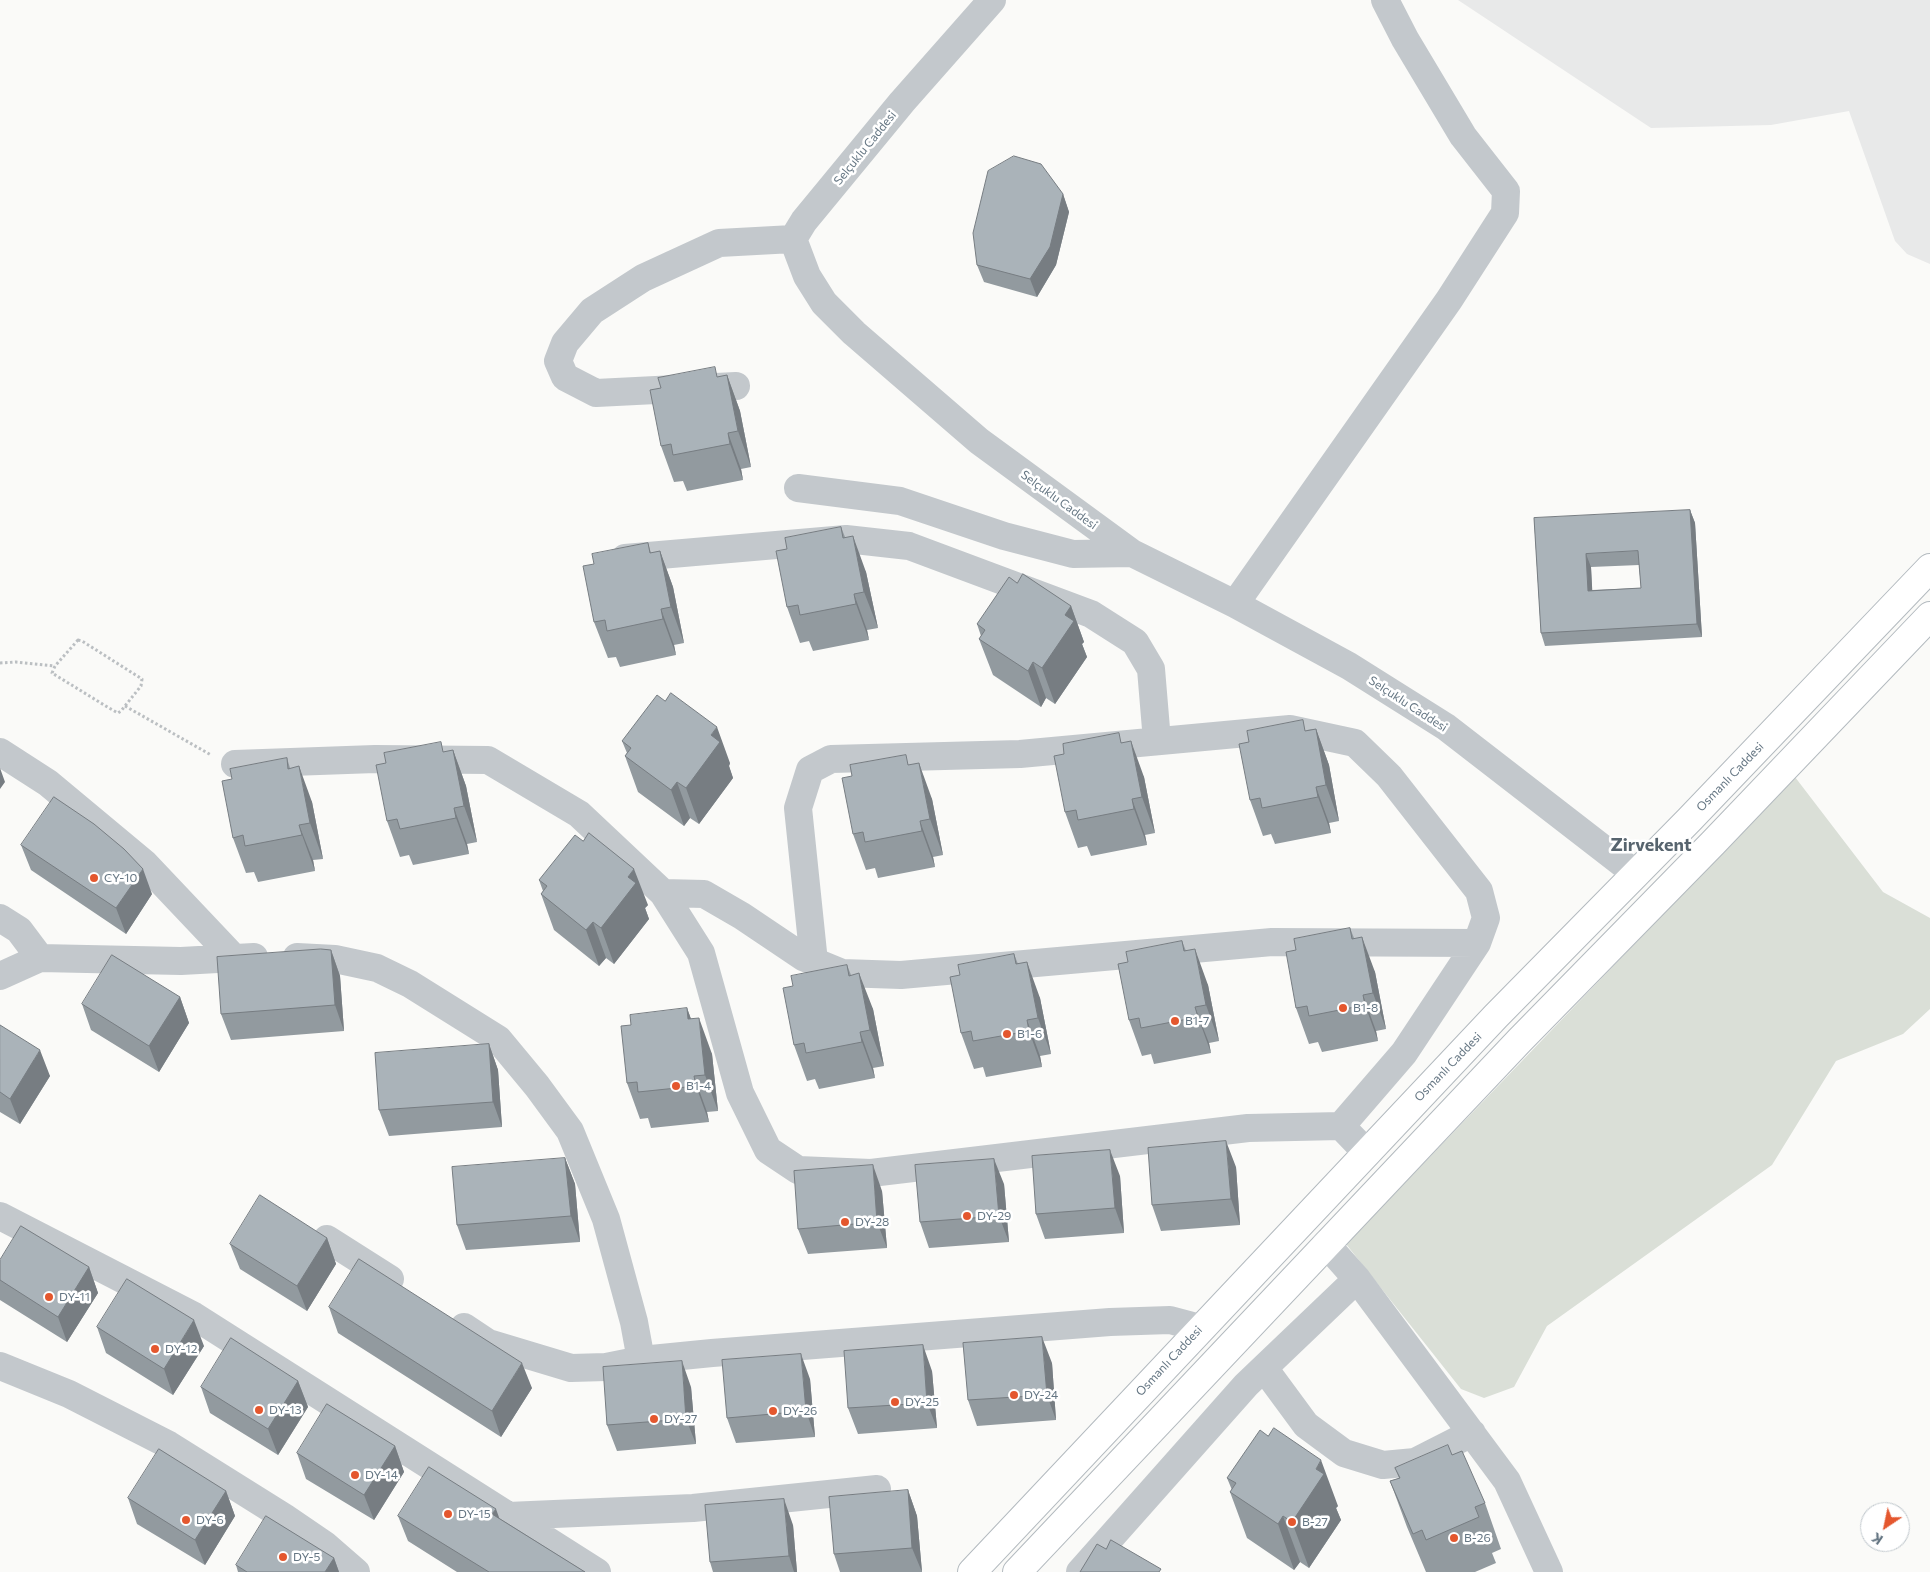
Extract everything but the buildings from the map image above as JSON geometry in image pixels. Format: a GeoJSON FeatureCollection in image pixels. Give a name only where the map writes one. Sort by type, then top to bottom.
{"type":"FeatureCollection","features":[{"type":"Feature","properties":{"kind":"street","name":"Selçuklu Caddesi"},"geometry":{"type":"LineString","coordinates":[[992,0],[902,102],[804,221],[793,239],[807,276],[824,303],[854,333],[979,441],[1132,553],[1235,604],[1349,666],[1446,727],[1636,874]]}},
{"type":"Feature","properties":{"kind":"street"},"geometry":{"type":"LineString","coordinates":[[1235,604],[1449,300],[1505,213],[1506,191],[1463,136],[1405,39],[1385,0]]}},
{"type":"Feature","properties":{"kind":"street"},"geometry":{"type":"LineString","coordinates":[[736,386],[596,393],[565,377],[558,362],[565,343],[592,311],[643,278],[719,243],[793,239]]}},
{"type":"Feature","properties":{"kind":"street"},"geometry":{"type":"LineString","coordinates":[[798,488],[900,501],[1004,536],[1073,554],[1132,553]]}},
{"type":"Feature","properties":{"kind":"street"},"geometry":{"type":"LineString","coordinates":[[615,559],[846,539],[910,546],[1091,614],[1135,642],[1151,669],[1157,741]]}},
{"type":"Feature","properties":{"kind":"street","name":"Osmanlı Caddesi"},"geometry":{"type":"LineString","coordinates":[[972,1572],[1200,1328],[1503,1010],[1930,568]]}},
{"type":"Feature","properties":{"kind":"street"},"geometry":{"type":"LineString","coordinates":[[1017,1572],[1520,1040],[1663,895],[1930,616]]}},
{"type":"Feature","properties":{"kind":"street"},"geometry":{"type":"LineString","coordinates":[[814,962],[798,808],[810,770],[831,760],[1020,754],[1290,729],[1355,743],[1389,776],[1479,891],[1486,918],[1477,943],[1404,1053],[1341,1126]]}},
{"type":"Feature","properties":{"kind":"street"},"geometry":{"type":"LineString","coordinates":[[0,752],[48,783],[144,864],[233,957]]}},
{"type":"Feature","properties":{"kind":"street"},"geometry":{"type":"LineString","coordinates":[[235,764],[375,759],[488,760],[579,814],[664,893],[701,953],[740,1093],[768,1150],[798,1170],[871,1173],[1248,1128],[1341,1126],[1391,1176]]}},
{"type":"Feature","properties":{"kind":"street"},"geometry":{"type":"LineString","coordinates":[[1636,874],[1663,895]]}},
{"type":"Feature","properties":{"kind":"street"},"geometry":{"type":"LineString","coordinates":[[664,893],[704,894],[742,916],[803,957],[842,973],[901,975],[1272,942],[1477,943]]}},
{"type":"Feature","properties":{"kind":"street"},"geometry":{"type":"LineString","coordinates":[[0,918],[19,930],[40,958]]}},
{"type":"Feature","properties":{"kind":"street"},"geometry":{"type":"LineString","coordinates":[[0,976],[40,958],[181,962],[233,957],[336,959],[377,968],[410,984],[498,1039],[537,1086],[570,1131],[606,1219],[634,1322],[640,1360]]}},
{"type":"Feature","properties":{"kind":"street"},"geometry":{"type":"LineString","coordinates":[[0,1216],[194,1316],[597,1572]]}},
{"type":"Feature","properties":{"kind":"street"},"geometry":{"type":"LineString","coordinates":[[327,1239],[408,1291]]}},
{"type":"Feature","properties":{"kind":"street"},"geometry":{"type":"LineString","coordinates":[[1326,1244],[1357,1279],[1507,1481],[1549,1572]]}},
{"type":"Feature","properties":{"kind":"street"},"geometry":{"type":"LineString","coordinates":[[1080,1572],[1246,1385],[1357,1279]]}},
{"type":"Feature","properties":{"kind":"street"},"geometry":{"type":"LineString","coordinates":[[440,1312],[488,1343],[570,1368],[606,1367],[640,1360],[712,1353],[1110,1322],[1170,1320],[1200,1328]]}},
{"type":"Feature","properties":{"kind":"street"},"geometry":{"type":"LineString","coordinates":[[0,1366],[69,1394],[169,1445],[284,1517],[324,1545],[356,1572]]}},
{"type":"Feature","properties":{"kind":"street"},"geometry":{"type":"LineString","coordinates":[[1264,1368],[1306,1425],[1344,1453],[1383,1465],[1415,1462],[1472,1433]]}},
{"type":"Feature","properties":{"kind":"street"},"geometry":{"type":"LineString","coordinates":[[508,1516],[694,1508],[878,1488]]}},
{"type":"Feature","properties":{"kind":"street"},"geometry":{"type":"LineString","coordinates":[[1107,1542],[1129,1557]]}},
{"type":"Feature","properties":{"kind":"path"},"geometry":{"type":"LineString","coordinates":[[78,640],[142,679],[141,686],[118,712],[52,673],[55,666],[78,640]]}},
{"type":"Feature","properties":{"kind":"path"},"geometry":{"type":"LineString","coordinates":[[0,663],[16,662],[55,666]]}},
{"type":"Feature","properties":{"kind":"path"},"geometry":{"type":"LineString","coordinates":[[125,706],[214,757],[235,764]]}},
{"type":"Feature","properties":{"kind":"shaded area"},"geometry":{"type":"Polygon","coordinates":[[[1458,0],[1930,0],[1930,264],[1907,254],[1895,241],[1849,111],[1771,125],[1651,128],[1458,0]]]}},
{"type":"Feature","properties":{"kind":"shaded area"},"geometry":{"type":"Polygon","coordinates":[[[1795,777],[1883,892],[1930,918],[1930,1009],[1903,1034],[1836,1061],[1772,1165],[1547,1326],[1514,1387],[1484,1398],[1461,1389],[1346,1244],[1795,777]]]}},
{"type":"Feature","properties":{"kind":"place","name":"CY-10"},"geometry":{"type":"Point","coordinates":[94,878]}},
{"type":"Feature","properties":{"kind":"place","name":"B1-8"},"geometry":{"type":"Point","coordinates":[1343,1008]}},
{"type":"Feature","properties":{"kind":"place","name":"B1-7"},"geometry":{"type":"Point","coordinates":[1175,1021]}},
{"type":"Feature","properties":{"kind":"place","name":"B1-6"},"geometry":{"type":"Point","coordinates":[1007,1034]}},
{"type":"Feature","properties":{"kind":"place","name":"B1-4"},"geometry":{"type":"Point","coordinates":[676,1086]}},
{"type":"Feature","properties":{"kind":"place","name":"DY-29"},"geometry":{"type":"Point","coordinates":[967,1216]}},
{"type":"Feature","properties":{"kind":"place","name":"DY-28"},"geometry":{"type":"Point","coordinates":[845,1222]}},
{"type":"Feature","properties":{"kind":"place","name":"DY-11"},"geometry":{"type":"Point","coordinates":[49,1297]}},
{"type":"Feature","properties":{"kind":"place","name":"DY-12"},"geometry":{"type":"Point","coordinates":[155,1349]}},
{"type":"Feature","properties":{"kind":"place","name":"DY-24"},"geometry":{"type":"Point","coordinates":[1014,1395]}},
{"type":"Feature","properties":{"kind":"place","name":"DY-25"},"geometry":{"type":"Point","coordinates":[895,1402]}},
{"type":"Feature","properties":{"kind":"place","name":"DY-13"},"geometry":{"type":"Point","coordinates":[259,1410]}},
{"type":"Feature","properties":{"kind":"place","name":"DY-26"},"geometry":{"type":"Point","coordinates":[773,1411]}},
{"type":"Feature","properties":{"kind":"place","name":"DY-27"},"geometry":{"type":"Point","coordinates":[654,1419]}},
{"type":"Feature","properties":{"kind":"place","name":"DY-14"},"geometry":{"type":"Point","coordinates":[355,1475]}},
{"type":"Feature","properties":{"kind":"place","name":"DY-15"},"geometry":{"type":"Point","coordinates":[448,1514]}},
{"type":"Feature","properties":{"kind":"place","name":"DY-6"},"geometry":{"type":"Point","coordinates":[186,1520]}},
{"type":"Feature","properties":{"kind":"place","name":"B-27"},"geometry":{"type":"Point","coordinates":[1292,1522]}},
{"type":"Feature","properties":{"kind":"place","name":"B-26"},"geometry":{"type":"Point","coordinates":[1454,1538]}},
{"type":"Feature","properties":{"kind":"place","name":"DY-5"},"geometry":{"type":"Point","coordinates":[283,1557]}},
{"type":"Feature","properties":{"kind":"district","name":"Zirvekent"},"geometry":{"type":"Point","coordinates":[1651,845]}}]}
